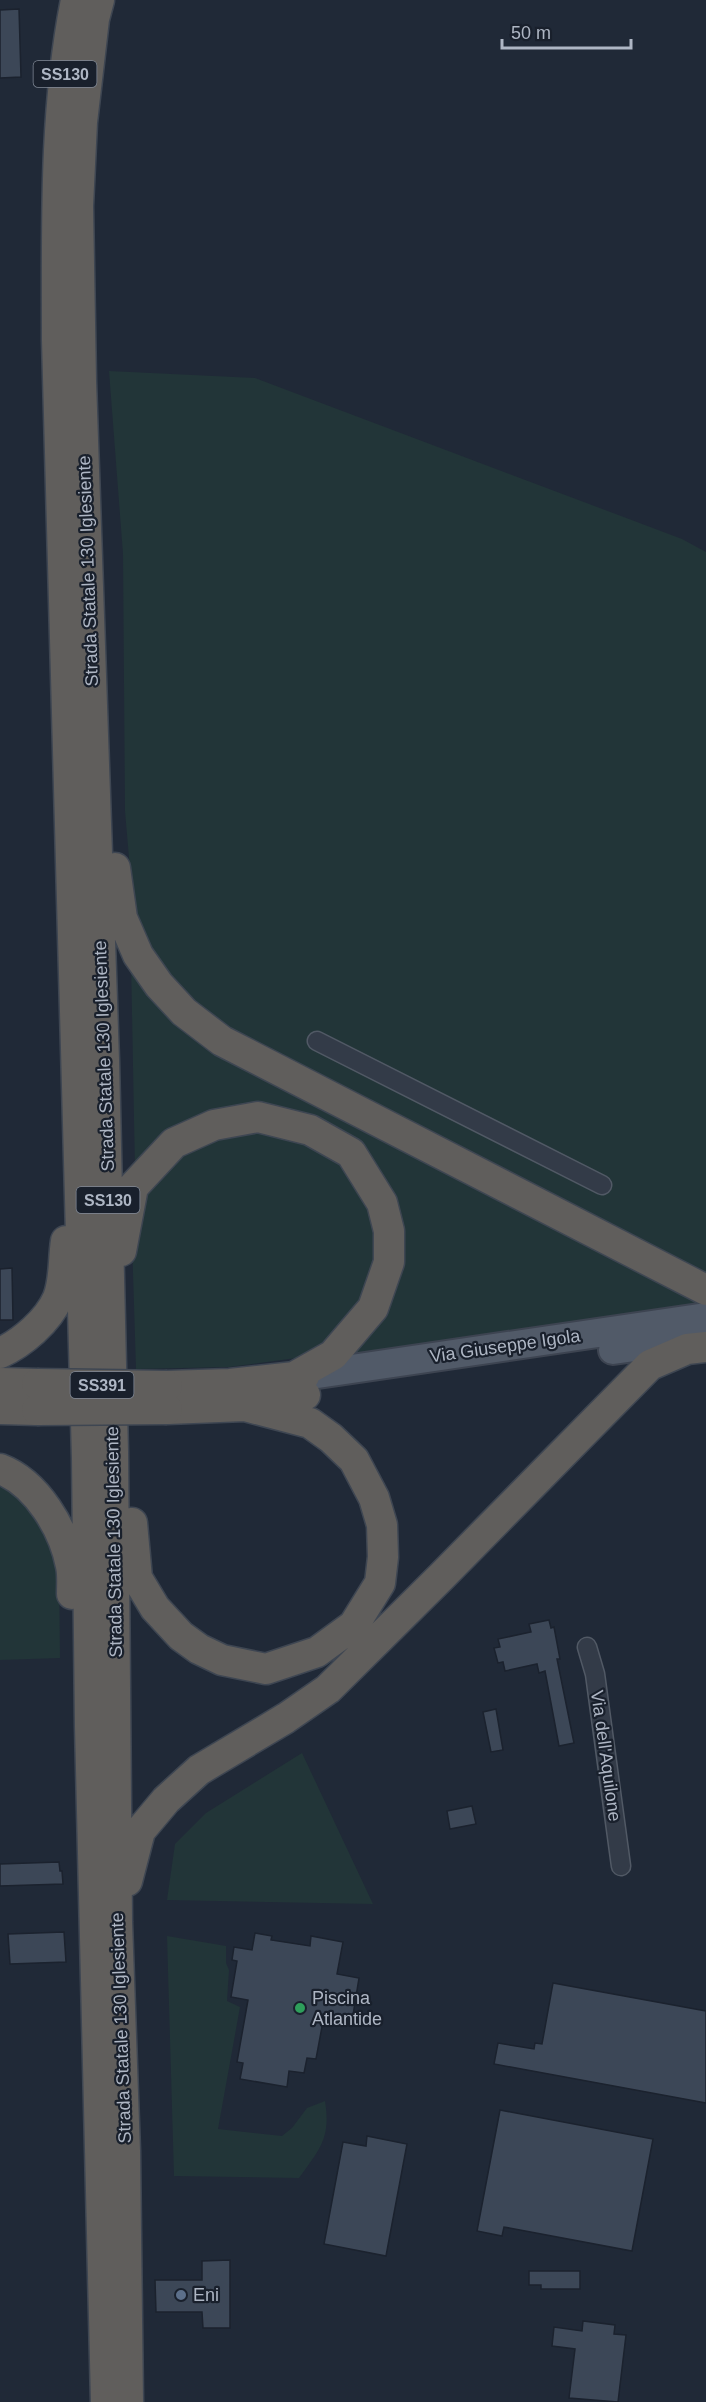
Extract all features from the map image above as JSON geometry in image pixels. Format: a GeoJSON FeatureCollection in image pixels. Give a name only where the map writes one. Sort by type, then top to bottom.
{"type":"FeatureCollection","features":[{"type":"Feature","properties":{"kind":"highway","name":"Strada Statale 130 Iglesiente"},"geometry":{"type":"LineString","coordinates":[[76,0],[67,42],[57,195],[57,318],[87,1459],[90,1726],[106,2402]]}},
{"type":"Feature","properties":{"kind":"highway","name":"Strada Statale 130 Iglesiente"},"geometry":{"type":"LineString","coordinates":[[99,0],[94,19],[82,122],[78,206],[81,381],[110,1313],[117,1922],[125,2151],[128,2402]]}},
{"type":"Feature","properties":{"kind":"highway"},"geometry":{"type":"LineString","coordinates":[[93,735],[108,765],[116,882],[122,918],[138,955],[159,985],[184,1012],[222,1041],[706,1290]]}},
{"type":"Feature","properties":{"kind":"highway"},"geometry":{"type":"LineString","coordinates":[[110,1313],[133,1187],[174,1143],[214,1125],[258,1117],[310,1130],[351,1153],[382,1203],[388,1231],[389,1262],[373,1308],[333,1355],[301,1383]]}},
{"type":"Feature","properties":{"kind":"highway"},"geometry":{"type":"LineString","coordinates":[[0,1353],[12,1348],[29,1334],[46,1316],[58,1298],[80,1173]]}},
{"type":"Feature","properties":{"kind":"highway"},"geometry":{"type":"LineString","coordinates":[[117,1922],[140,1831],[166,1800],[199,1770],[286,1718],[327,1689],[650,1365],[687,1349],[706,1347]]}},
{"type":"Feature","properties":{"kind":"highway","name":"SS391"},"geometry":{"type":"LineString","coordinates":[[0,1383],[37,1397]]}},
{"type":"Feature","properties":{"kind":"highway","name":"SS391"},"geometry":{"type":"LineString","coordinates":[[167,1397],[230,1384],[301,1383]]}},
{"type":"Feature","properties":{"kind":"highway","name":"SS391"},"geometry":{"type":"LineString","coordinates":[[0,1409],[37,1397],[167,1397],[244,1406],[301,1383]]}},
{"type":"Feature","properties":{"kind":"highway"},"geometry":{"type":"LineString","coordinates":[[113,1452],[130,1473],[132,1542],[137,1578],[154,1608],[181,1636],[198,1649],[222,1660],[266,1669],[317,1652],[354,1625],[380,1583],[383,1557],[382,1525],[374,1498],[354,1460],[324,1433],[309,1423],[244,1406]]}},
{"type":"Feature","properties":{"kind":"highway"},"geometry":{"type":"LineString","coordinates":[[0,1469],[36,1494],[58,1527],[72,1567],[75,1683],[90,1726]]}},
{"type":"Feature","properties":{"kind":"main road","name":"Via Giuseppe Igola"},"geometry":{"type":"LineString","coordinates":[[301,1383],[706,1317]]}},
{"type":"Feature","properties":{"kind":"main road","name":"Via Giuseppe Igola"},"geometry":{"type":"LineString","coordinates":[[301,1383],[706,1337]]}},
{"type":"Feature","properties":{"kind":"street"},"geometry":{"type":"LineString","coordinates":[[318,1041],[602,1185]]}},
{"type":"Feature","properties":{"kind":"street","name":"Via dell'Aquilone"},"geometry":{"type":"LineString","coordinates":[[587,1647],[595,1674],[621,1866]]}},
{"type":"Feature","properties":{"kind":"green space"},"geometry":{"type":"Polygon","coordinates":[[[109,371],[255,378],[682,539],[706,552],[706,1280],[268,1054],[193,1006],[146,943],[132,893],[125,811],[123,554],[109,371]]]}},
{"type":"Feature","properties":{"kind":"green space"},"geometry":{"type":"Polygon","coordinates":[[[131,961],[140,978],[704,1299],[699,1305],[345,1359],[369,1336],[391,1302],[403,1264],[344,1135],[312,1115],[283,1108],[135,1171],[131,961]]]}},
{"type":"Feature","properties":{"kind":"green space"},"geometry":{"type":"Polygon","coordinates":[[[252,1126],[336,1154],[375,1206],[378,1272],[345,1331],[304,1357],[229,1367],[136,1369],[132,1241],[141,1204],[169,1157],[252,1126]]]}},
{"type":"Feature","properties":{"kind":"green space"},"geometry":{"type":"Polygon","coordinates":[[[0,1481],[6,1484],[44,1524],[59,1568],[60,1658],[0,1660],[0,1481]]]}},
{"type":"Feature","properties":{"kind":"green space"},"geometry":{"type":"Polygon","coordinates":[[[302,1753],[373,1904],[167,1900],[175,1844],[206,1813],[302,1753]]]}},
{"type":"Feature","properties":{"kind":"green space"},"geometry":{"type":"Polygon","coordinates":[[[167,1936],[226,1946],[226,1963],[229,1970],[227,2001],[240,2007],[218,2129],[282,2136],[292,2128],[307,2108],[325,2101],[325,2134],[318,2151],[299,2178],[174,2176],[167,1936]]]}},
{"type":"Feature","properties":{"kind":"building"},"geometry":{"type":"Polygon","coordinates":[[[19,9],[21,77],[0,78],[0,10],[19,9]]]}},
{"type":"Feature","properties":{"kind":"building"},"geometry":{"type":"Polygon","coordinates":[[[12,1268],[13,1320],[0,1320],[0,1269],[12,1268]]]}},
{"type":"Feature","properties":{"kind":"building"},"geometry":{"type":"Polygon","coordinates":[[[549,1620],[551,1628],[554,1627],[560,1659],[557,1659],[574,1743],[559,1746],[545,1671],[539,1673],[537,1664],[505,1671],[503,1662],[498,1663],[494,1648],[500,1647],[498,1639],[531,1632],[529,1624],[549,1620]]]}},
{"type":"Feature","properties":{"kind":"building"},"geometry":{"type":"Polygon","coordinates":[[[496,1709],[503,1750],[491,1752],[483,1712],[496,1709]]]}},
{"type":"Feature","properties":{"kind":"building"},"geometry":{"type":"Polygon","coordinates":[[[472,1806],[476,1824],[450,1829],[447,1811],[472,1806]]]}},
{"type":"Feature","properties":{"kind":"building"},"geometry":{"type":"Polygon","coordinates":[[[59,1862],[63,1884],[0,1886],[0,1864],[59,1862]]]}},
{"type":"Feature","properties":{"kind":"building"},"geometry":{"type":"Polygon","coordinates":[[[64,1932],[66,1962],[10,1964],[8,1934],[64,1932]]]}},
{"type":"Feature","properties":{"kind":"building","name":"Piscina Atlantide"},"geometry":{"type":"Polygon","coordinates":[[[255,1933],[272,1936],[271,1940],[310,1946],[311,1936],[343,1942],[337,1974],[359,1978],[352,2021],[324,2016],[316,2059],[307,2058],[304,2073],[289,2071],[287,2087],[240,2079],[243,2063],[237,2062],[248,2000],[231,1997],[237,1961],[232,1960],[234,1947],[252,1950],[255,1933]]]}},
{"type":"Feature","properties":{"kind":"building"},"geometry":{"type":"Polygon","coordinates":[[[553,1983],[706,2011],[706,2103],[494,2064],[498,2043],[534,2049],[535,2043],[542,2044],[553,1983]]]}},
{"type":"Feature","properties":{"kind":"building"},"geometry":{"type":"Polygon","coordinates":[[[500,2110],[653,2139],[632,2251],[504,2227],[502,2236],[477,2231],[500,2110]]]}},
{"type":"Feature","properties":{"kind":"building"},"geometry":{"type":"Polygon","coordinates":[[[367,2136],[407,2144],[386,2256],[324,2244],[343,2142],[366,2146],[367,2136]]]}},
{"type":"Feature","properties":{"kind":"building"},"geometry":{"type":"Polygon","coordinates":[[[230,2260],[230,2328],[203,2328],[202,2312],[156,2312],[155,2280],[202,2280],[202,2261],[230,2260]]]}},
{"type":"Feature","properties":{"kind":"building"},"geometry":{"type":"Polygon","coordinates":[[[529,2271],[580,2271],[580,2289],[541,2289],[541,2285],[529,2285],[529,2271]]]}},
{"type":"Feature","properties":{"kind":"building"},"geometry":{"type":"Polygon","coordinates":[[[583,2321],[615,2325],[614,2334],[626,2335],[618,2402],[569,2398],[575,2349],[552,2346],[554,2327],[582,2331],[583,2321]]]}},
{"type":"Feature","properties":{"kind":"place","name":"Piscina Atlantide"},"geometry":{"type":"Point","coordinates":[300,2008]}},
{"type":"Feature","properties":{"kind":"place","name":"Eni"},"geometry":{"type":"Point","coordinates":[181,2295]}}]}
